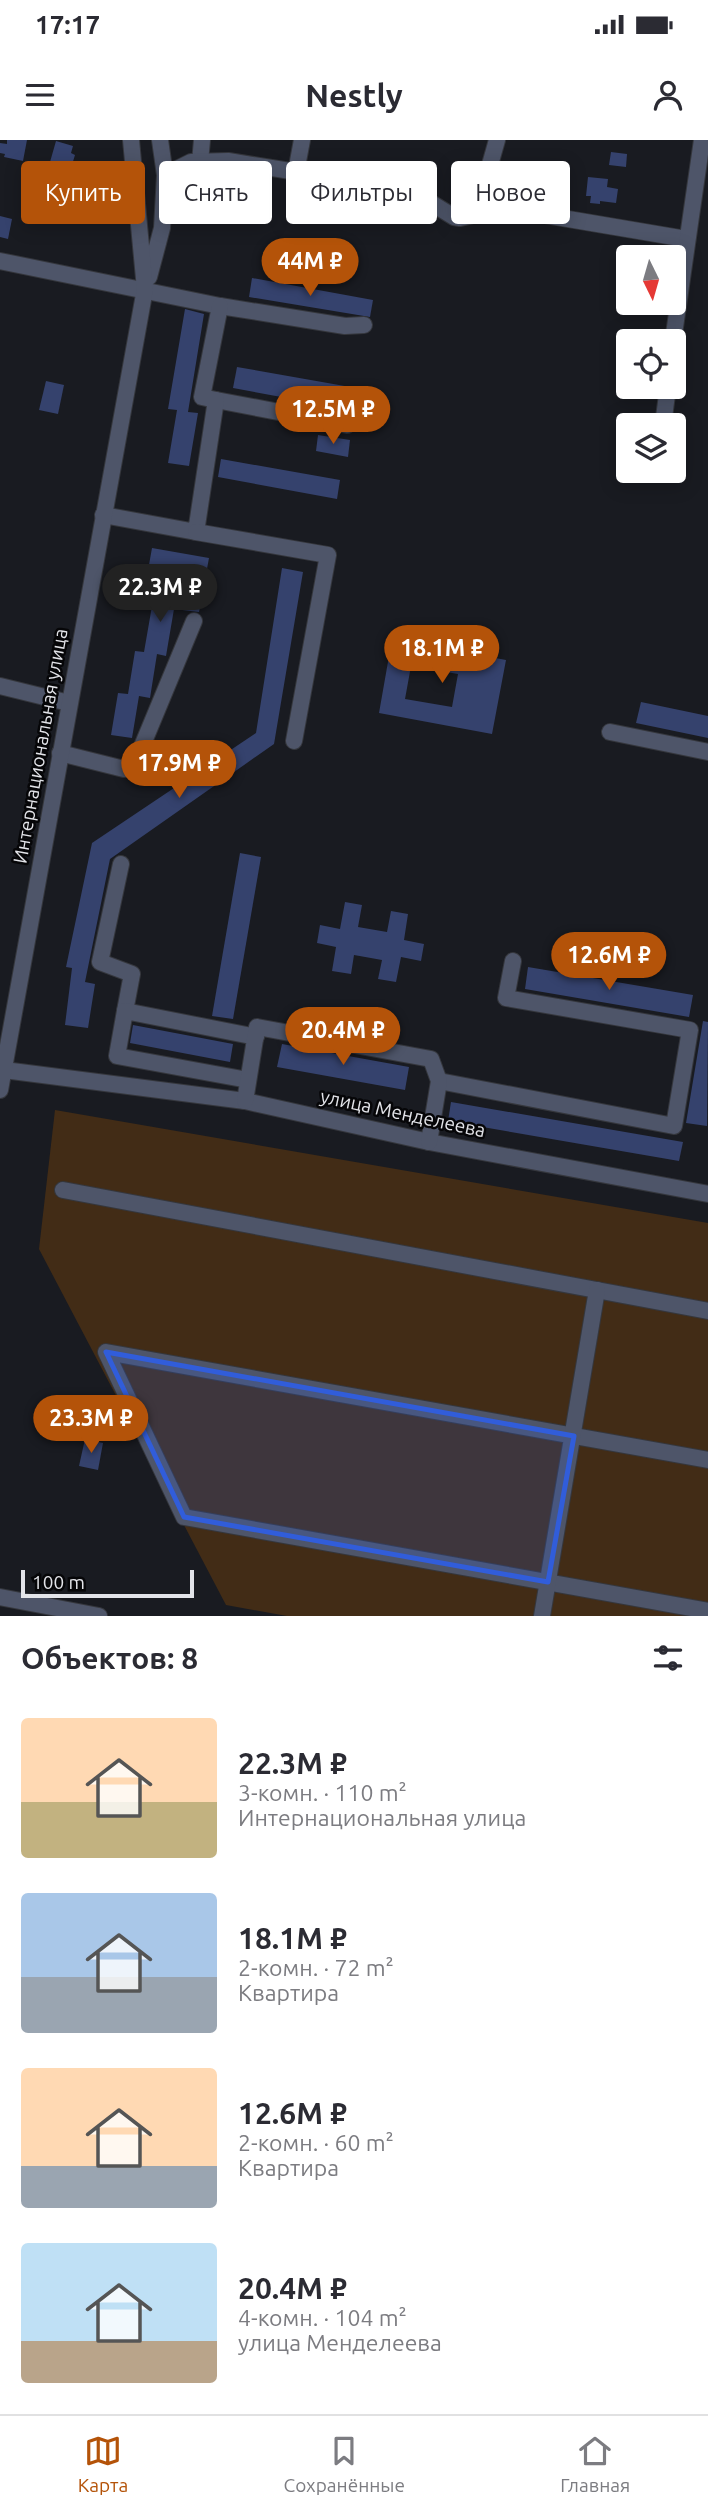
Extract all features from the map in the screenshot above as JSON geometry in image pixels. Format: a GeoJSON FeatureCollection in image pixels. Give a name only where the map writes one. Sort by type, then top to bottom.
{"type":"FeatureCollection","features":[{"type":"Feature","properties":{"kind":"street","name":"Интернациональная улица"},"geometry":{"type":"LineString","coordinates":[[0,1090],[145,289],[131,140]]}},
{"type":"Feature","properties":{"kind":"street"},"geometry":{"type":"LineString","coordinates":[[160,140],[163,161]]}},
{"type":"Feature","properties":{"kind":"street"},"geometry":{"type":"LineString","coordinates":[[200,161],[202,140]]}},
{"type":"Feature","properties":{"kind":"street"},"geometry":{"type":"LineString","coordinates":[[298,161],[302,140]]}},
{"type":"Feature","properties":{"kind":"street"},"geometry":{"type":"LineString","coordinates":[[491,161],[497,140]]}},
{"type":"Feature","properties":{"kind":"street"},"geometry":{"type":"LineString","coordinates":[[675,329],[702,140]]}},
{"type":"Feature","properties":{"kind":"street"},"geometry":{"type":"LineString","coordinates":[[214,161],[234,161]]}},
{"type":"Feature","properties":{"kind":"street"},"geometry":{"type":"LineString","coordinates":[[570,219],[686,239]]}},
{"type":"Feature","properties":{"kind":"street"},"geometry":{"type":"LineString","coordinates":[[145,289],[162,224]]}},
{"type":"Feature","properties":{"kind":"street"},"geometry":{"type":"LineString","coordinates":[[0,261],[220,306],[345,326],[364,325]]}},
{"type":"Feature","properties":{"kind":"street"},"geometry":{"type":"LineString","coordinates":[[220,306],[202,397],[347,425]]}},
{"type":"Feature","properties":{"kind":"street"},"geometry":{"type":"LineString","coordinates":[[196,532],[216,400]]}},
{"type":"Feature","properties":{"kind":"street"},"geometry":{"type":"LineString","coordinates":[[103,515],[327,555],[293,741]]}},
{"type":"Feature","properties":{"kind":"street"},"geometry":{"type":"LineString","coordinates":[[60,753],[124,769],[133,768],[194,621]]}},
{"type":"Feature","properties":{"kind":"street"},"geometry":{"type":"LineString","coordinates":[[0,686],[69,703]]}},
{"type":"Feature","properties":{"kind":"street"},"geometry":{"type":"LineString","coordinates":[[610,732],[708,752]]}},
{"type":"Feature","properties":{"kind":"street"},"geometry":{"type":"LineString","coordinates":[[121,864],[100,962],[132,974],[117,1056],[248,1080]]}},
{"type":"Feature","properties":{"kind":"street"},"geometry":{"type":"LineString","coordinates":[[439,1081],[674,1126],[690,1030],[506,998],[513,961]]}},
{"type":"Feature","properties":{"kind":"street"},"geometry":{"type":"LineString","coordinates":[[125,1011],[256,1037]]}},
{"type":"Feature","properties":{"kind":"street"},"geometry":{"type":"LineString","coordinates":[[245,1101],[257,1027],[431,1059],[439,1081],[429,1142]]}},
{"type":"Feature","properties":{"kind":"street","name":"улица Менделеева"},"geometry":{"type":"LineString","coordinates":[[4,1070],[245,1101],[429,1142],[708,1194]]}},
{"type":"Feature","properties":{"kind":"street"},"geometry":{"type":"LineString","coordinates":[[63,1190],[708,1311]]}},
{"type":"Feature","properties":{"kind":"street"},"geometry":{"type":"LineString","coordinates":[[542,1616],[597,1290]]}},
{"type":"Feature","properties":{"kind":"street"},"geometry":{"type":"LineString","coordinates":[[708,1460],[106,1352],[184,1517],[708,1611]]}},
{"type":"Feature","properties":{"kind":"street"},"geometry":{"type":"LineString","coordinates":[[0,1597],[99,1616]]}},
{"type":"Feature","properties":{"kind":"highlighted area"},"geometry":{"type":"Polygon","coordinates":[[[106,1352],[574,1436],[548,1582],[184,1517],[106,1352]]]}},
{"type":"Feature","properties":{"kind":"shaded area"},"geometry":{"type":"Polygon","coordinates":[[[55,1110],[708,1223],[708,1616],[287,1616],[226,1605],[39,1249],[55,1110]]]}},
{"type":"Feature","properties":{"kind":"building"},"geometry":{"type":"Polygon","coordinates":[[[7,140],[27,140],[23,161],[4,157],[5,154],[0,153],[0,143],[7,144],[7,140]]]}},
{"type":"Feature","properties":{"kind":"building"},"geometry":{"type":"Polygon","coordinates":[[[56,141],[73,146],[73,161],[50,161],[56,141]]]}},
{"type":"Feature","properties":{"kind":"building"},"geometry":{"type":"Polygon","coordinates":[[[611,152],[627,154],[626,167],[609,165],[611,152]]]}},
{"type":"Feature","properties":{"kind":"building"},"geometry":{"type":"Polygon","coordinates":[[[588,177],[608,179],[607,187],[618,189],[616,203],[590,203],[591,196],[586,196],[588,177]]]}},
{"type":"Feature","properties":{"kind":"building"},"geometry":{"type":"Polygon","coordinates":[[[0,216],[12,219],[8,239],[0,237],[0,216]]]}},
{"type":"Feature","properties":{"kind":"building"},"geometry":{"type":"Polygon","coordinates":[[[252,278],[373,300],[370,317],[249,297],[252,278]]]}},
{"type":"Feature","properties":{"kind":"building"},"geometry":{"type":"Polygon","coordinates":[[[185,309],[204,314],[188,412],[198,413],[189,466],[168,463],[177,410],[168,409],[185,309]]]}},
{"type":"Feature","properties":{"kind":"building"},"geometry":{"type":"Polygon","coordinates":[[[237,367],[356,388],[352,410],[233,388],[237,367]]]}},
{"type":"Feature","properties":{"kind":"building"},"geometry":{"type":"Polygon","coordinates":[[[46,381],[64,385],[58,414],[39,410],[46,381]]]}},
{"type":"Feature","properties":{"kind":"building"},"geometry":{"type":"Polygon","coordinates":[[[318,435],[350,440],[348,457],[316,451],[318,435]]]}},
{"type":"Feature","properties":{"kind":"building"},"geometry":{"type":"Polygon","coordinates":[[[221,459],[340,480],[337,499],[218,477],[221,459]]]}},
{"type":"Feature","properties":{"kind":"building"},"geometry":{"type":"Polygon","coordinates":[[[152,548],[209,558],[199,612],[174,609],[166,656],[157,654],[150,698],[139,696],[132,738],[111,735],[118,693],[128,694],[135,651],[144,652],[152,606],[142,604],[152,548]]]}},
{"type":"Feature","properties":{"kind":"building"},"geometry":{"type":"Polygon","coordinates":[[[282,568],[303,572],[274,744],[110,859],[85,982],[95,984],[88,1028],[65,1025],[72,968],[66,967],[92,843],[256,733],[282,568]]]}},
{"type":"Feature","properties":{"kind":"building"},"geometry":{"type":"Polygon","coordinates":[[[432,631],[450,635],[447,649],[506,660],[492,734],[379,713],[392,639],[429,646],[432,631]],[[411,666],[405,699],[452,707],[458,674],[411,666]]]}},
{"type":"Feature","properties":{"kind":"building"},"geometry":{"type":"Polygon","coordinates":[[[641,702],[708,716],[708,738],[636,723],[641,702]]]}},
{"type":"Feature","properties":{"kind":"building"},"geometry":{"type":"Polygon","coordinates":[[[240,853],[261,857],[233,1019],[212,1016],[240,853]]]}},
{"type":"Feature","properties":{"kind":"building"},"geometry":{"type":"Polygon","coordinates":[[[345,902],[362,905],[358,927],[387,932],[391,911],[408,914],[404,940],[424,944],[421,961],[401,957],[396,982],[378,979],[382,960],[354,955],[351,974],[332,971],[336,947],[317,943],[320,925],[340,929],[345,902]]]}},
{"type":"Feature","properties":{"kind":"building"},"geometry":{"type":"Polygon","coordinates":[[[528,967],[693,995],[689,1017],[525,989],[528,967]]]}},
{"type":"Feature","properties":{"kind":"building"},"geometry":{"type":"Polygon","coordinates":[[[703,1021],[708,1022],[707,1126],[686,1123],[703,1021]]]}},
{"type":"Feature","properties":{"kind":"building"},"geometry":{"type":"Polygon","coordinates":[[[133,1025],[233,1044],[230,1062],[130,1043],[133,1025]]]}},
{"type":"Feature","properties":{"kind":"building"},"geometry":{"type":"Polygon","coordinates":[[[282,1044],[409,1067],[405,1090],[277,1067],[282,1044]]]}},
{"type":"Feature","properties":{"kind":"building"},"geometry":{"type":"Polygon","coordinates":[[[451,1102],[683,1142],[679,1161],[448,1121],[451,1102]]]}},
{"type":"Feature","properties":{"kind":"building"},"geometry":{"type":"Polygon","coordinates":[[[85,1439],[103,1443],[98,1470],[79,1466],[85,1439]]]}}]}
